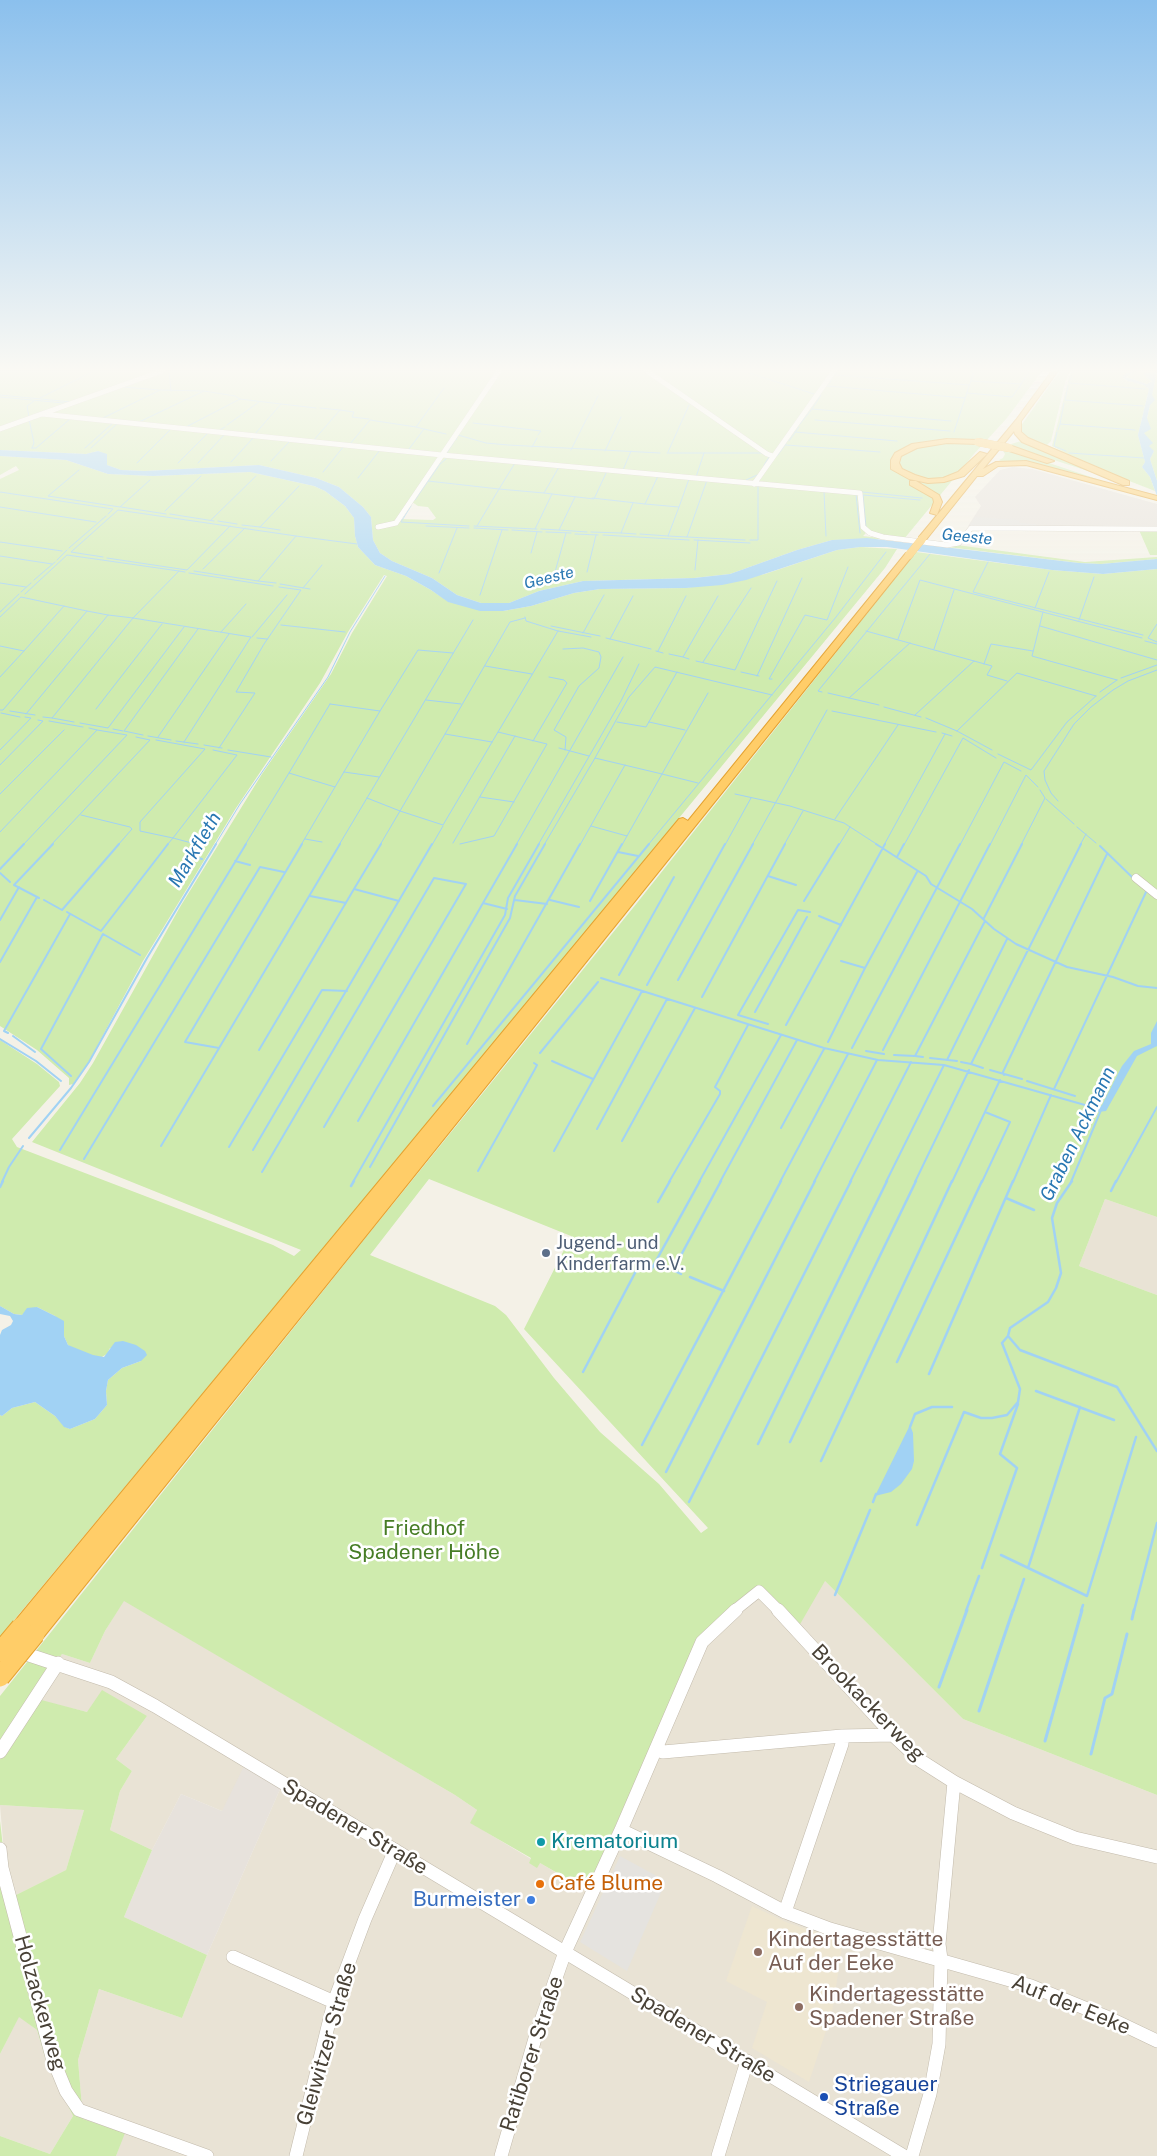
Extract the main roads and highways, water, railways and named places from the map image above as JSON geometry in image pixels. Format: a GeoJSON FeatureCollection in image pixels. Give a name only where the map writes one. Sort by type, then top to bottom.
{"type":"FeatureCollection","features":[{"type":"Feature","properties":{"kind":"highway"},"geometry":{"type":"LineString","coordinates":[[897,472],[936,497],[938,502],[934,513]]}},
{"type":"Feature","properties":{"kind":"highway"},"geometry":{"type":"LineString","coordinates":[[902,472],[908,476],[922,480],[938,481],[957,476],[963,472]]}},
{"type":"Feature","properties":{"kind":"highway"},"geometry":{"type":"LineString","coordinates":[[918,539],[934,513],[970,472]]}},
{"type":"Feature","properties":{"kind":"highway"},"geometry":{"type":"LineString","coordinates":[[0,1677],[28,1630],[918,539],[977,472]]}},
{"type":"Feature","properties":{"kind":"highway"},"geometry":{"type":"LineString","coordinates":[[962,490],[984,472]]}},
{"type":"Feature","properties":{"kind":"highway"},"geometry":{"type":"LineString","coordinates":[[1062,472],[1155,496]]}},
{"type":"Feature","properties":{"kind":"highway"},"geometry":{"type":"LineString","coordinates":[[1081,472],[1155,496]]}},
{"type":"Feature","properties":{"kind":"highway"},"geometry":{"type":"LineString","coordinates":[[1098,472],[1155,496]]}},
{"type":"Feature","properties":{"kind":"highway"},"geometry":{"type":"LineString","coordinates":[[0,1652],[28,1630]]}},
{"type":"Feature","properties":{"kind":"water"},"geometry":{"type":"Polygon","coordinates":[[[101,472],[288,472],[316,478],[339,487],[363,507],[371,517],[373,540],[380,553],[392,561],[432,578],[457,595],[481,603],[509,603],[539,591],[583,581],[694,578],[730,574],[797,550],[832,540],[867,538],[1079,563],[1101,564],[1157,559],[1157,569],[1103,574],[1052,570],[887,547],[860,547],[837,550],[746,580],[722,585],[686,588],[600,589],[574,593],[531,606],[503,611],[480,611],[448,602],[406,576],[375,565],[358,547],[354,518],[345,506],[325,491],[314,486],[250,472],[153,476],[108,474],[101,472]]]}},
{"type":"Feature","properties":{"kind":"water"},"geometry":{"type":"Polygon","coordinates":[[[1146,472],[1154,472],[1157,481],[1157,496],[1150,477],[1146,472]]]}},
{"type":"Feature","properties":{"kind":"water"},"geometry":{"type":"Polygon","coordinates":[[[1157,1021],[1157,1046],[1137,1056],[1106,1111],[1098,1112],[1090,1109],[1091,1106],[1099,1108],[1102,1105],[1122,1066],[1134,1051],[1151,1044],[1151,1033],[1157,1021]]]}},
{"type":"Feature","properties":{"kind":"water"},"geometry":{"type":"Polygon","coordinates":[[[0,1306],[14,1314],[22,1315],[27,1308],[37,1307],[55,1316],[64,1321],[64,1336],[68,1345],[93,1355],[104,1357],[115,1342],[123,1341],[136,1345],[145,1351],[147,1355],[141,1361],[122,1368],[108,1380],[106,1391],[107,1405],[95,1419],[70,1429],[64,1427],[55,1416],[35,1402],[12,1408],[2,1416],[0,1415],[0,1335],[2,1330],[11,1325],[13,1321],[10,1316],[0,1314],[0,1306]]]}},
{"type":"Feature","properties":{"kind":"water"},"geometry":{"type":"Polygon","coordinates":[[[910,1425],[913,1433],[914,1461],[912,1469],[901,1484],[891,1492],[875,1496],[910,1425]]]}},
{"type":"Feature","properties":{"kind":"waterway"},"geometry":{"type":"LineString","coordinates":[[77,472],[48,496],[120,507],[150,480]]}},
{"type":"Feature","properties":{"kind":"waterway"},"geometry":{"type":"LineString","coordinates":[[358,478],[363,472]]}},
{"type":"Feature","properties":{"kind":"waterway"},"geometry":{"type":"LineString","coordinates":[[428,481],[435,472]]}},
{"type":"Feature","properties":{"kind":"waterway"},"geometry":{"type":"LineString","coordinates":[[499,489],[510,472]]}},
{"type":"Feature","properties":{"kind":"waterway"},"geometry":{"type":"LineString","coordinates":[[544,493],[556,472]]}},
{"type":"Feature","properties":{"kind":"waterway"},"geometry":{"type":"LineString","coordinates":[[594,498],[607,472]]}},
{"type":"Feature","properties":{"kind":"waterway"},"geometry":{"type":"LineString","coordinates":[[696,477],[698,472]]}},
{"type":"Feature","properties":{"kind":"waterway"},"geometry":{"type":"LineString","coordinates":[[746,480],[757,475]]}},
{"type":"Feature","properties":{"kind":"waterway"},"geometry":{"type":"LineString","coordinates":[[165,511],[201,476]]}},
{"type":"Feature","properties":{"kind":"waterway"},"geometry":{"type":"LineString","coordinates":[[211,520],[256,476]]}},
{"type":"Feature","properties":{"kind":"waterway"},"geometry":{"type":"LineString","coordinates":[[645,504],[658,476]]}},
{"type":"Feature","properties":{"kind":"waterway"},"geometry":{"type":"LineString","coordinates":[[679,507],[689,479]]}},
{"type":"Feature","properties":{"kind":"waterway"},"geometry":{"type":"LineString","coordinates":[[687,537],[707,480]]}},
{"type":"Feature","properties":{"kind":"waterway"},"geometry":{"type":"LineString","coordinates":[[415,500],[428,481]]}},
{"type":"Feature","properties":{"kind":"waterway"},"geometry":{"type":"LineString","coordinates":[[428,481],[499,489]]}},
{"type":"Feature","properties":{"kind":"waterway"},"geometry":{"type":"LineString","coordinates":[[750,540],[758,540],[758,485]]}},
{"type":"Feature","properties":{"kind":"waterway"},"geometry":{"type":"LineString","coordinates":[[260,527],[299,486]]}},
{"type":"Feature","properties":{"kind":"waterway"},"geometry":{"type":"LineString","coordinates":[[477,526],[499,489]]}},
{"type":"Feature","properties":{"kind":"waterway"},"geometry":{"type":"LineString","coordinates":[[499,489],[544,493]]}},
{"type":"Feature","properties":{"kind":"waterway"},"geometry":{"type":"LineString","coordinates":[[824,491],[826,536]]}},
{"type":"Feature","properties":{"kind":"waterway"},"geometry":{"type":"LineString","coordinates":[[0,492],[113,509],[108,514]]}},
{"type":"Feature","properties":{"kind":"waterway"},"geometry":{"type":"LineString","coordinates":[[862,492],[922,498]]}},
{"type":"Feature","properties":{"kind":"waterway"},"geometry":{"type":"LineString","coordinates":[[544,493],[594,498]]}},
{"type":"Feature","properties":{"kind":"waterway"},"geometry":{"type":"LineString","coordinates":[[535,529],[552,494]]}},
{"type":"Feature","properties":{"kind":"waterway"},"geometry":{"type":"LineString","coordinates":[[856,494],[860,533]]}},
{"type":"Feature","properties":{"kind":"waterway"},"geometry":{"type":"LineString","coordinates":[[866,527],[863,495],[920,500]]}},
{"type":"Feature","properties":{"kind":"waterway"},"geometry":{"type":"LineString","coordinates":[[559,530],[575,497]]}},
{"type":"Feature","properties":{"kind":"waterway"},"geometry":{"type":"LineString","coordinates":[[594,498],[645,504]]}},
{"type":"Feature","properties":{"kind":"waterway"},"geometry":{"type":"LineString","coordinates":[[621,533],[633,503]]}},
{"type":"Feature","properties":{"kind":"waterway"},"geometry":{"type":"LineString","coordinates":[[645,504],[679,507]]}},
{"type":"Feature","properties":{"kind":"waterway"},"geometry":{"type":"LineString","coordinates":[[411,506],[401,522],[469,526]]}},
{"type":"Feature","properties":{"kind":"waterway"},"geometry":{"type":"LineString","coordinates":[[0,507],[96,522]]}},
{"type":"Feature","properties":{"kind":"waterway"},"geometry":{"type":"LineString","coordinates":[[121,507],[166,514]]}},
{"type":"Feature","properties":{"kind":"waterway"},"geometry":{"type":"LineString","coordinates":[[668,536],[679,507]]}},
{"type":"Feature","properties":{"kind":"waterway"},"geometry":{"type":"LineString","coordinates":[[103,557],[71,552],[118,510],[230,526]]}},
{"type":"Feature","properties":{"kind":"waterway"},"geometry":{"type":"LineString","coordinates":[[170,514],[214,521]]}},
{"type":"Feature","properties":{"kind":"waterway"},"geometry":{"type":"LineString","coordinates":[[69,548],[106,516]]}},
{"type":"Feature","properties":{"kind":"waterway"},"geometry":{"type":"LineString","coordinates":[[218,521],[237,524]]}},
{"type":"Feature","properties":{"kind":"waterway"},"geometry":{"type":"LineString","coordinates":[[242,525],[260,527]]}},
{"type":"Feature","properties":{"kind":"waterway"},"geometry":{"type":"LineString","coordinates":[[107,558],[187,570],[230,526]]}},
{"type":"Feature","properties":{"kind":"waterway"},"geometry":{"type":"LineString","coordinates":[[230,526],[245,528]]}},
{"type":"Feature","properties":{"kind":"waterway"},"geometry":{"type":"LineString","coordinates":[[426,526],[469,528]]}},
{"type":"Feature","properties":{"kind":"waterway"},"geometry":{"type":"LineString","coordinates":[[474,526],[535,529]]}},
{"type":"Feature","properties":{"kind":"waterway"},"geometry":{"type":"LineString","coordinates":[[260,527],[280,530]]}},
{"type":"Feature","properties":{"kind":"waterway"},"geometry":{"type":"LineString","coordinates":[[203,569],[245,528]]}},
{"type":"Feature","properties":{"kind":"waterway"},"geometry":{"type":"LineString","coordinates":[[245,528],[296,536]]}},
{"type":"Feature","properties":{"kind":"waterway"},"geometry":{"type":"LineString","coordinates":[[439,573],[457,528]]}},
{"type":"Feature","properties":{"kind":"waterway"},"geometry":{"type":"LineString","coordinates":[[474,528],[508,530]]}},
{"type":"Feature","properties":{"kind":"waterway"},"geometry":{"type":"LineString","coordinates":[[541,529],[559,530]]}},
{"type":"Feature","properties":{"kind":"waterway"},"geometry":{"type":"LineString","coordinates":[[480,595],[502,530]]}},
{"type":"Feature","properties":{"kind":"waterway"},"geometry":{"type":"LineString","coordinates":[[512,530],[542,532]]}},
{"type":"Feature","properties":{"kind":"waterway"},"geometry":{"type":"LineString","coordinates":[[559,530],[587,532]]}},
{"type":"Feature","properties":{"kind":"waterway"},"geometry":{"type":"LineString","coordinates":[[531,553],[537,532]]}},
{"type":"Feature","properties":{"kind":"waterway"},"geometry":{"type":"LineString","coordinates":[[546,532],[571,533]]}},
{"type":"Feature","properties":{"kind":"waterway"},"geometry":{"type":"LineString","coordinates":[[591,532],[621,533]]}},
{"type":"Feature","properties":{"kind":"waterway","name":"Geeste"},"geometry":{"type":"LineString","coordinates":[[553,579],[566,533]]}},
{"type":"Feature","properties":{"kind":"waterway"},"geometry":{"type":"LineString","coordinates":[[621,533],[636,534]]}},
{"type":"Feature","properties":{"kind":"waterway"},"geometry":{"type":"LineString","coordinates":[[575,534],[598,535]]}},
{"type":"Feature","properties":{"kind":"waterway"},"geometry":{"type":"LineString","coordinates":[[640,534],[668,536]]}},
{"type":"Feature","properties":{"kind":"waterway"},"geometry":{"type":"LineString","coordinates":[[587,572],[596,535]]}},
{"type":"Feature","properties":{"kind":"waterway"},"geometry":{"type":"LineString","coordinates":[[603,535],[689,540]]}},
{"type":"Feature","properties":{"kind":"waterway"},"geometry":{"type":"LineString","coordinates":[[258,581],[296,536]]}},
{"type":"Feature","properties":{"kind":"waterway"},"geometry":{"type":"LineString","coordinates":[[296,536],[357,544]]}},
{"type":"Feature","properties":{"kind":"waterway"},"geometry":{"type":"LineString","coordinates":[[668,536],[687,537]]}},
{"type":"Feature","properties":{"kind":"waterway"},"geometry":{"type":"LineString","coordinates":[[687,537],[745,540]]}},
{"type":"Feature","properties":{"kind":"waterway"},"geometry":{"type":"LineString","coordinates":[[695,570],[698,540]]}},
{"type":"Feature","properties":{"kind":"waterway"},"geometry":{"type":"LineString","coordinates":[[698,540],[750,543]]}},
{"type":"Feature","properties":{"kind":"waterway"},"geometry":{"type":"LineString","coordinates":[[0,542],[62,551]]}},
{"type":"Feature","properties":{"kind":"waterway"},"geometry":{"type":"LineString","coordinates":[[57,560],[67,550]]}},
{"type":"Feature","properties":{"kind":"waterway"},"geometry":{"type":"LineString","coordinates":[[772,695],[836,617],[886,552]]}},
{"type":"Feature","properties":{"kind":"waterway"},"geometry":{"type":"LineString","coordinates":[[867,631],[930,554]]}},
{"type":"Feature","properties":{"kind":"waterway"},"geometry":{"type":"LineString","coordinates":[[25,594],[67,555],[179,571]]}},
{"type":"Feature","properties":{"kind":"waterway"},"geometry":{"type":"LineString","coordinates":[[0,556],[52,564]]}},
{"type":"Feature","properties":{"kind":"waterway"},"geometry":{"type":"LineString","coordinates":[[34,580],[55,562]]}},
{"type":"Feature","properties":{"kind":"waterway"},"geometry":{"type":"LineString","coordinates":[[988,562],[973,592],[1035,608]]}},
{"type":"Feature","properties":{"kind":"waterway"},"geometry":{"type":"LineString","coordinates":[[303,588],[322,565]]}},
{"type":"Feature","properties":{"kind":"waterway"},"geometry":{"type":"LineString","coordinates":[[772,679],[769,679],[805,615],[827,620],[848,567]]}},
{"type":"Feature","properties":{"kind":"waterway"},"geometry":{"type":"LineString","coordinates":[[133,618],[179,571]]}},
{"type":"Feature","properties":{"kind":"waterway"},"geometry":{"type":"LineString","coordinates":[[179,571],[185,572]]}},
{"type":"Feature","properties":{"kind":"waterway"},"geometry":{"type":"LineString","coordinates":[[194,571],[258,581]]}},
{"type":"Feature","properties":{"kind":"waterway"},"geometry":{"type":"LineString","coordinates":[[1035,608],[1049,572]]}},
{"type":"Feature","properties":{"kind":"waterway"},"geometry":{"type":"LineString","coordinates":[[189,573],[273,586]]}},
{"type":"Feature","properties":{"kind":"waterway","name":"Markfleth"},"geometry":{"type":"LineString","coordinates":[[215,845],[240,804],[328,677],[350,632],[385,576]]}},
{"type":"Feature","properties":{"kind":"waterway"},"geometry":{"type":"LineString","coordinates":[[1079,619],[1094,577]]}},
{"type":"Feature","properties":{"kind":"waterway"},"geometry":{"type":"LineString","coordinates":[[757,676],[802,578]]}},
{"type":"Feature","properties":{"kind":"waterway"},"geometry":{"type":"LineString","coordinates":[[898,639],[920,580],[1043,612]]}},
{"type":"Feature","properties":{"kind":"waterway"},"geometry":{"type":"LineString","coordinates":[[258,581],[276,583]]}},
{"type":"Feature","properties":{"kind":"waterway"},"geometry":{"type":"LineString","coordinates":[[696,661],[735,670],[777,581]]}},
{"type":"Feature","properties":{"kind":"waterway"},"geometry":{"type":"LineString","coordinates":[[0,583],[26,587]]}},
{"type":"Feature","properties":{"kind":"waterway"},"geometry":{"type":"LineString","coordinates":[[21,592],[31,583]]}},
{"type":"Feature","properties":{"kind":"waterway"},"geometry":{"type":"LineString","coordinates":[[280,584],[303,588]]}},
{"type":"Feature","properties":{"kind":"waterway"},"geometry":{"type":"LineString","coordinates":[[219,748],[255,693],[236,692],[264,644],[301,590],[279,587]]}},
{"type":"Feature","properties":{"kind":"waterway"},"geometry":{"type":"LineString","coordinates":[[303,588],[310,589]]}},
{"type":"Feature","properties":{"kind":"waterway"},"geometry":{"type":"LineString","coordinates":[[703,662],[751,588]]}},
{"type":"Feature","properties":{"kind":"waterway"},"geometry":{"type":"LineString","coordinates":[[934,649],[954,590]]}},
{"type":"Feature","properties":{"kind":"waterway"},"geometry":{"type":"LineString","coordinates":[[0,612],[19,594]]}},
{"type":"Feature","properties":{"kind":"waterway"},"geometry":{"type":"LineString","coordinates":[[252,637],[287,595]]}},
{"type":"Feature","properties":{"kind":"waterway"},"geometry":{"type":"LineString","coordinates":[[583,633],[604,595]]}},
{"type":"Feature","properties":{"kind":"waterway"},"geometry":{"type":"LineString","coordinates":[[610,639],[633,596]]}},
{"type":"Feature","properties":{"kind":"waterway"},"geometry":{"type":"LineString","coordinates":[[658,651],[686,596]]}},
{"type":"Feature","properties":{"kind":"waterway"},"geometry":{"type":"LineString","coordinates":[[683,657],[718,596]]}},
{"type":"Feature","properties":{"kind":"waterway"},"geometry":{"type":"LineString","coordinates":[[0,617],[21,597],[64,606]]}},
{"type":"Feature","properties":{"kind":"waterway"},"geometry":{"type":"LineString","coordinates":[[221,632],[246,604]]}},
{"type":"Feature","properties":{"kind":"waterway"},"geometry":{"type":"LineString","coordinates":[[24,651],[64,606]]}},
{"type":"Feature","properties":{"kind":"waterway"},"geometry":{"type":"LineString","coordinates":[[64,606],[87,611]]}},
{"type":"Feature","properties":{"kind":"waterway"},"geometry":{"type":"LineString","coordinates":[[1035,608],[1079,619]]}},
{"type":"Feature","properties":{"kind":"waterway"},"geometry":{"type":"LineString","coordinates":[[0,710],[3,710],[87,611]]}},
{"type":"Feature","properties":{"kind":"waterway"},"geometry":{"type":"LineString","coordinates":[[87,611],[108,615]]}},
{"type":"Feature","properties":{"kind":"waterway"},"geometry":{"type":"LineString","coordinates":[[1043,612],[1142,638]]}},
{"type":"Feature","properties":{"kind":"waterway"},"geometry":{"type":"LineString","coordinates":[[1043,612],[1032,656],[1117,680],[1100,692]]}},
{"type":"Feature","properties":{"kind":"waterway"},"geometry":{"type":"LineString","coordinates":[[26,714],[108,615]]}},
{"type":"Feature","properties":{"kind":"waterway"},"geometry":{"type":"LineString","coordinates":[[108,615],[133,618]]}},
{"type":"Feature","properties":{"kind":"waterway"},"geometry":{"type":"LineString","coordinates":[[525,617],[526,621],[558,631]]}},
{"type":"Feature","properties":{"kind":"waterway"},"geometry":{"type":"LineString","coordinates":[[52,718],[133,618]]}},
{"type":"Feature","properties":{"kind":"waterway"},"geometry":{"type":"LineString","coordinates":[[133,618],[251,637],[184,742]]}},
{"type":"Feature","properties":{"kind":"waterway"},"geometry":{"type":"LineString","coordinates":[[445,734],[510,622],[525,618]]}},
{"type":"Feature","properties":{"kind":"waterway"},"geometry":{"type":"LineString","coordinates":[[1079,619],[1143,635]]}},
{"type":"Feature","properties":{"kind":"waterway"},"geometry":{"type":"LineString","coordinates":[[339,845],[473,620]]}},
{"type":"Feature","properties":{"kind":"waterway"},"geometry":{"type":"LineString","coordinates":[[96,709],[162,624]]}},
{"type":"Feature","properties":{"kind":"waterway"},"geometry":{"type":"LineString","coordinates":[[1157,624],[1148,638],[1157,642]]}},
{"type":"Feature","properties":{"kind":"waterway"},"geometry":{"type":"LineString","coordinates":[[281,625],[345,632]]}},
{"type":"Feature","properties":{"kind":"waterway"},"geometry":{"type":"LineString","coordinates":[[551,626],[583,633]]}},
{"type":"Feature","properties":{"kind":"waterway"},"geometry":{"type":"LineString","coordinates":[[1040,626],[1157,660]]}},
{"type":"Feature","properties":{"kind":"waterway"},"geometry":{"type":"LineString","coordinates":[[80,723],[108,728],[184,627]]}},
{"type":"Feature","properties":{"kind":"waterway"},"geometry":{"type":"LineString","coordinates":[[143,735],[124,731],[198,629]]}},
{"type":"Feature","properties":{"kind":"waterway"},"geometry":{"type":"LineString","coordinates":[[498,732],[558,631]]}},
{"type":"Feature","properties":{"kind":"waterway"},"geometry":{"type":"LineString","coordinates":[[558,631],[591,637]]}},
{"type":"Feature","properties":{"kind":"waterway"},"geometry":{"type":"LineString","coordinates":[[822,692],[818,691],[867,631]]}},
{"type":"Feature","properties":{"kind":"waterway"},"geometry":{"type":"LineString","coordinates":[[867,631],[910,643]]}},
{"type":"Feature","properties":{"kind":"waterway"},"geometry":{"type":"LineString","coordinates":[[583,633],[600,636]]}},
{"type":"Feature","properties":{"kind":"waterway"},"geometry":{"type":"LineString","coordinates":[[158,737],[229,634]]}},
{"type":"Feature","properties":{"kind":"waterway"},"geometry":{"type":"LineString","coordinates":[[257,638],[267,639]]}},
{"type":"Feature","properties":{"kind":"waterway"},"geometry":{"type":"LineString","coordinates":[[606,638],[610,639]]}},
{"type":"Feature","properties":{"kind":"waterway"},"geometry":{"type":"LineString","coordinates":[[610,639],[651,649]]}},
{"type":"Feature","properties":{"kind":"waterway"},"geometry":{"type":"LineString","coordinates":[[1145,641],[1157,644]]}},
{"type":"Feature","properties":{"kind":"waterway"},"geometry":{"type":"LineString","coordinates":[[849,698],[910,643]]}},
{"type":"Feature","properties":{"kind":"waterway"},"geometry":{"type":"LineString","coordinates":[[910,643],[974,661]]}},
{"type":"Feature","properties":{"kind":"waterway"},"geometry":{"type":"LineString","coordinates":[[984,664],[991,644],[1033,651]]}},
{"type":"Feature","properties":{"kind":"waterway"},"geometry":{"type":"LineString","coordinates":[[0,646],[24,651]]}},
{"type":"Feature","properties":{"kind":"waterway"},"geometry":{"type":"LineString","coordinates":[[563,649],[583,648],[599,652],[601,657],[599,668],[579,686],[554,730],[566,737],[565,750]]}},
{"type":"Feature","properties":{"kind":"waterway"},"geometry":{"type":"LineString","coordinates":[[380,711],[418,650],[453,653]]}},
{"type":"Feature","properties":{"kind":"waterway"},"geometry":{"type":"LineString","coordinates":[[0,677],[24,651]]}},
{"type":"Feature","properties":{"kind":"waterway"},"geometry":{"type":"LineString","coordinates":[[656,651],[663,653]]}},
{"type":"Feature","properties":{"kind":"waterway"},"geometry":{"type":"LineString","coordinates":[[669,654],[683,657]]}},
{"type":"Feature","properties":{"kind":"waterway"},"geometry":{"type":"LineString","coordinates":[[570,751],[623,657]]}},
{"type":"Feature","properties":{"kind":"waterway"},"geometry":{"type":"LineString","coordinates":[[683,657],[689,659]]}},
{"type":"Feature","properties":{"kind":"waterway"},"geometry":{"type":"LineString","coordinates":[[915,715],[974,661]]}},
{"type":"Feature","properties":{"kind":"waterway"},"geometry":{"type":"LineString","coordinates":[[974,661],[984,664]]}},
{"type":"Feature","properties":{"kind":"waterway"},"geometry":{"type":"LineString","coordinates":[[538,845],[621,701],[639,664]]}},
{"type":"Feature","properties":{"kind":"waterway"},"geometry":{"type":"LineString","coordinates":[[984,664],[992,666],[987,675],[1007,681]]}},
{"type":"Feature","properties":{"kind":"waterway"},"geometry":{"type":"LineString","coordinates":[[1121,678],[1157,665]]}},
{"type":"Feature","properties":{"kind":"waterway"},"geometry":{"type":"LineString","coordinates":[[485,666],[532,674]]}},
{"type":"Feature","properties":{"kind":"waterway"},"geometry":{"type":"LineString","coordinates":[[595,758],[629,697],[655,667],[677,672]]}},
{"type":"Feature","properties":{"kind":"waterway"},"geometry":{"type":"LineString","coordinates":[[1058,801],[1051,793],[1045,780],[1044,771],[1074,724],[1091,707],[1113,690],[1128,681],[1157,670]]}},
{"type":"Feature","properties":{"kind":"waterway"},"geometry":{"type":"LineString","coordinates":[[617,722],[646,727],[677,672]]}},
{"type":"Feature","properties":{"kind":"waterway"},"geometry":{"type":"LineString","coordinates":[[677,672],[772,695]]}},
{"type":"Feature","properties":{"kind":"waterway"},"geometry":{"type":"LineString","coordinates":[[741,672],[757,676]]}},
{"type":"Feature","properties":{"kind":"waterway"},"geometry":{"type":"LineString","coordinates":[[957,731],[1017,673],[1096,696],[1067,722],[1031,770],[998,754]]}},
{"type":"Feature","properties":{"kind":"waterway"},"geometry":{"type":"LineString","coordinates":[[533,741],[567,683],[564,680],[549,677]]}},
{"type":"Feature","properties":{"kind":"waterway"},"geometry":{"type":"LineString","coordinates":[[662,774],[708,693]]}},
{"type":"Feature","properties":{"kind":"waterway"},"geometry":{"type":"LineString","coordinates":[[828,693],[849,698]]}},
{"type":"Feature","properties":{"kind":"waterway"},"geometry":{"type":"LineString","coordinates":[[648,845],[772,695]]}},
{"type":"Feature","properties":{"kind":"waterway"},"geometry":{"type":"LineString","coordinates":[[849,698],[879,705]]}},
{"type":"Feature","properties":{"kind":"waterway"},"geometry":{"type":"LineString","coordinates":[[426,700],[461,704]]}},
{"type":"Feature","properties":{"kind":"waterway"},"geometry":{"type":"LineString","coordinates":[[289,773],[330,704],[380,711]]}},
{"type":"Feature","properties":{"kind":"waterway"},"geometry":{"type":"LineString","coordinates":[[884,707],[921,717]]}},
{"type":"Feature","properties":{"kind":"waterway"},"geometry":{"type":"LineString","coordinates":[[775,803],[827,710]]}},
{"type":"Feature","properties":{"kind":"waterway"},"geometry":{"type":"LineString","coordinates":[[10,711],[26,714]]}},
{"type":"Feature","properties":{"kind":"waterway"},"geometry":{"type":"LineString","coordinates":[[335,787],[380,711]]}},
{"type":"Feature","properties":{"kind":"waterway"},"geometry":{"type":"LineString","coordinates":[[832,711],[936,732]]}},
{"type":"Feature","properties":{"kind":"waterway"},"geometry":{"type":"LineString","coordinates":[[1,713],[20,717]]}},
{"type":"Feature","properties":{"kind":"waterway"},"geometry":{"type":"LineString","coordinates":[[26,714],[35,715]]}},
{"type":"Feature","properties":{"kind":"waterway"},"geometry":{"type":"LineString","coordinates":[[0,750],[31,718],[25,717]]}},
{"type":"Feature","properties":{"kind":"waterway"},"geometry":{"type":"LineString","coordinates":[[43,717],[52,718]]}},
{"type":"Feature","properties":{"kind":"waterway"},"geometry":{"type":"LineString","coordinates":[[52,718],[74,722]]}},
{"type":"Feature","properties":{"kind":"waterway"},"geometry":{"type":"LineString","coordinates":[[926,718],[957,731]]}},
{"type":"Feature","properties":{"kind":"waterway"},"geometry":{"type":"LineString","coordinates":[[0,765],[43,721],[38,720]]}},
{"type":"Feature","properties":{"kind":"waterway"},"geometry":{"type":"LineString","coordinates":[[49,721],[83,727]]}},
{"type":"Feature","properties":{"kind":"waterway"},"geometry":{"type":"LineString","coordinates":[[649,722],[685,730]]}},
{"type":"Feature","properties":{"kind":"waterway"},"geometry":{"type":"LineString","coordinates":[[835,819],[898,725]]}},
{"type":"Feature","properties":{"kind":"waterway"},"geometry":{"type":"LineString","coordinates":[[89,728],[97,730]]}},
{"type":"Feature","properties":{"kind":"waterway"},"geometry":{"type":"LineString","coordinates":[[113,729],[123,731]]}},
{"type":"Feature","properties":{"kind":"waterway"},"geometry":{"type":"LineString","coordinates":[[0,794],[64,730]]}},
{"type":"Feature","properties":{"kind":"waterway"},"geometry":{"type":"LineString","coordinates":[[0,832],[97,730]]}},
{"type":"Feature","properties":{"kind":"waterway"},"geometry":{"type":"LineString","coordinates":[[23,845],[127,735],[97,730]]}},
{"type":"Feature","properties":{"kind":"waterway"},"geometry":{"type":"LineString","coordinates":[[957,731],[992,750]]}},
{"type":"Feature","properties":{"kind":"waterway"},"geometry":{"type":"LineString","coordinates":[[400,811],[443,825],[498,732]]}},
{"type":"Feature","properties":{"kind":"waterway"},"geometry":{"type":"LineString","coordinates":[[498,732],[515,736]]}},
{"type":"Feature","properties":{"kind":"waterway"},"geometry":{"type":"LineString","coordinates":[[942,733],[952,736]]}},
{"type":"Feature","properties":{"kind":"waterway"},"geometry":{"type":"LineString","coordinates":[[400,811],[445,734]]}},
{"type":"Feature","properties":{"kind":"waterway"},"geometry":{"type":"LineString","coordinates":[[445,734],[492,742]]}},
{"type":"Feature","properties":{"kind":"waterway"},"geometry":{"type":"LineString","coordinates":[[884,845],[945,734]]}},
{"type":"Feature","properties":{"kind":"waterway"},"geometry":{"type":"LineString","coordinates":[[148,736],[171,740]]}},
{"type":"Feature","properties":{"kind":"waterway"},"geometry":{"type":"LineString","coordinates":[[453,843],[515,736]]}},
{"type":"Feature","properties":{"kind":"waterway"},"geometry":{"type":"LineString","coordinates":[[515,736],[533,741]]}},
{"type":"Feature","properties":{"kind":"waterway"},"geometry":{"type":"LineString","coordinates":[[51,845],[150,740],[136,737]]}},
{"type":"Feature","properties":{"kind":"waterway"},"geometry":{"type":"LineString","coordinates":[[904,845],[963,738],[996,758]]}},
{"type":"Feature","properties":{"kind":"waterway"},"geometry":{"type":"LineString","coordinates":[[156,740],[205,749],[140,822],[140,831],[173,838]]}},
{"type":"Feature","properties":{"kind":"waterway"},"geometry":{"type":"LineString","coordinates":[[176,741],[198,744]]}},
{"type":"Feature","properties":{"kind":"waterway"},"geometry":{"type":"LineString","coordinates":[[514,802],[547,744],[533,741]]}},
{"type":"Feature","properties":{"kind":"waterway"},"geometry":{"type":"LineString","coordinates":[[204,745],[219,748]]}},
{"type":"Feature","properties":{"kind":"waterway"},"geometry":{"type":"LineString","coordinates":[[559,748],[565,750]]}},
{"type":"Feature","properties":{"kind":"waterway"},"geometry":{"type":"LineString","coordinates":[[173,838],[237,755],[213,750]]}},
{"type":"Feature","properties":{"kind":"waterway"},"geometry":{"type":"LineString","coordinates":[[228,750],[271,757]]}},
{"type":"Feature","properties":{"kind":"waterway"},"geometry":{"type":"LineString","coordinates":[[565,750],[570,751]]}},
{"type":"Feature","properties":{"kind":"waterway"},"geometry":{"type":"LineString","coordinates":[[516,845],[570,751]]}},
{"type":"Feature","properties":{"kind":"waterway"},"geometry":{"type":"LineString","coordinates":[[570,751],[589,756]]}},
{"type":"Feature","properties":{"kind":"waterway"},"geometry":{"type":"LineString","coordinates":[[544,845],[595,758]]}},
{"type":"Feature","properties":{"kind":"waterway"},"geometry":{"type":"LineString","coordinates":[[595,758],[625,765]]}},
{"type":"Feature","properties":{"kind":"waterway"},"geometry":{"type":"LineString","coordinates":[[960,845],[1004,762],[1021,771]]}},
{"type":"Feature","properties":{"kind":"waterway"},"geometry":{"type":"LineString","coordinates":[[580,845],[625,765]]}},
{"type":"Feature","properties":{"kind":"waterway"},"geometry":{"type":"LineString","coordinates":[[625,765],[662,774]]}},
{"type":"Feature","properties":{"kind":"waterway"},"geometry":{"type":"LineString","coordinates":[[344,772],[379,777]]}},
{"type":"Feature","properties":{"kind":"waterway"},"geometry":{"type":"LineString","coordinates":[[245,845],[289,773]]}},
{"type":"Feature","properties":{"kind":"waterway"},"geometry":{"type":"LineString","coordinates":[[289,773],[335,787]]}},
{"type":"Feature","properties":{"kind":"waterway"},"geometry":{"type":"LineString","coordinates":[[627,836],[662,774]]}},
{"type":"Feature","properties":{"kind":"waterway"},"geometry":{"type":"LineString","coordinates":[[662,774],[698,783]]}},
{"type":"Feature","properties":{"kind":"waterway"},"geometry":{"type":"LineString","coordinates":[[990,845],[1026,775],[1038,787]]}},
{"type":"Feature","properties":{"kind":"waterway"},"geometry":{"type":"LineString","coordinates":[[301,845],[335,787]]}},
{"type":"Feature","properties":{"kind":"waterway"},"geometry":{"type":"LineString","coordinates":[[1021,845],[1045,798],[1040,790]]}},
{"type":"Feature","properties":{"kind":"waterway"},"geometry":{"type":"LineString","coordinates":[[735,794],[775,803]]}},
{"type":"Feature","properties":{"kind":"waterway"},"geometry":{"type":"LineString","coordinates":[[480,797],[514,802]]}},
{"type":"Feature","properties":{"kind":"waterway"},"geometry":{"type":"LineString","coordinates":[[367,798],[400,811]]}},
{"type":"Feature","properties":{"kind":"waterway"},"geometry":{"type":"LineString","coordinates":[[725,845],[751,798]]}},
{"type":"Feature","properties":{"kind":"waterway"},"geometry":{"type":"LineString","coordinates":[[1046,799],[1074,824]]}},
{"type":"Feature","properties":{"kind":"waterway"},"geometry":{"type":"LineString","coordinates":[[460,844],[494,836],[514,802]]}},
{"type":"Feature","properties":{"kind":"waterway"},"geometry":{"type":"LineString","coordinates":[[752,845],[775,803]]}},
{"type":"Feature","properties":{"kind":"waterway"},"geometry":{"type":"LineString","coordinates":[[775,803],[844,823],[878,845]]}},
{"type":"Feature","properties":{"kind":"waterway"},"geometry":{"type":"LineString","coordinates":[[380,845],[400,811]]}},
{"type":"Feature","properties":{"kind":"waterway"},"geometry":{"type":"LineString","coordinates":[[784,845],[803,811]]}},
{"type":"Feature","properties":{"kind":"waterway"},"geometry":{"type":"LineString","coordinates":[[81,815],[130,827],[132,829],[118,845]]}},
{"type":"Feature","properties":{"kind":"waterway"},"geometry":{"type":"LineString","coordinates":[[432,845],[443,826]]}},
{"type":"Feature","properties":{"kind":"waterway"},"geometry":{"type":"LineString","coordinates":[[591,826],[627,836]]}},
{"type":"Feature","properties":{"kind":"waterway"},"geometry":{"type":"LineString","coordinates":[[839,845],[850,827]]}},
{"type":"Feature","properties":{"kind":"waterway"},"geometry":{"type":"LineString","coordinates":[[1077,827],[1086,834]]}},
{"type":"Feature","properties":{"kind":"waterway"},"geometry":{"type":"LineString","coordinates":[[1080,845],[1086,834]]}},
{"type":"Feature","properties":{"kind":"waterway"},"geometry":{"type":"LineString","coordinates":[[1086,834],[1096,843]]}},
{"type":"Feature","properties":{"kind":"waterway"},"geometry":{"type":"LineString","coordinates":[[622,845],[627,836]]}},
{"type":"Feature","properties":{"kind":"waterway"},"geometry":{"type":"LineString","coordinates":[[167,845],[173,838]]}},
{"type":"Feature","properties":{"kind":"waterway"},"geometry":{"type":"LineString","coordinates":[[173,838],[199,845]]}},
{"type":"Feature","properties":{"kind":"waterway"},"geometry":{"type":"LineString","coordinates":[[305,839],[322,842]]}},
{"type":"Feature","properties":{"kind":"waterway"},"geometry":{"type":"LineString","coordinates":[[0,869],[24,844]]}},
{"type":"Feature","properties":{"kind":"waterway"},"geometry":{"type":"LineString","coordinates":[[19,887],[14,885],[53,844]]}},
{"type":"Feature","properties":{"kind":"waterway"},"geometry":{"type":"LineString","coordinates":[[44,900],[62,910],[119,844]]}},
{"type":"Feature","properties":{"kind":"waterway"},"geometry":{"type":"LineString","coordinates":[[67,912],[101,931],[168,844]]}},
{"type":"Feature","properties":{"kind":"waterway"},"geometry":{"type":"LineString","coordinates":[[195,844],[199,845]]}},
{"type":"Feature","properties":{"kind":"waterway","name":"Markfleth"},"geometry":{"type":"LineString","coordinates":[[29,1138],[71,1088],[89,1062],[147,958],[216,844]]}},
{"type":"Feature","properties":{"kind":"waterway"},"geometry":{"type":"LineString","coordinates":[[236,861],[246,844]]}},
{"type":"Feature","properties":{"kind":"waterway"},"geometry":{"type":"LineString","coordinates":[[219,1048],[185,1042],[302,844]]}},
{"type":"Feature","properties":{"kind":"waterway"},"geometry":{"type":"LineString","coordinates":[[161,1146],[340,844]]}},
{"type":"Feature","properties":{"kind":"waterway"},"geometry":{"type":"LineString","coordinates":[[354,889],[381,844]]}},
{"type":"Feature","properties":{"kind":"waterway"},"geometry":{"type":"LineString","coordinates":[[399,901],[432,844]]}},
{"type":"Feature","properties":{"kind":"waterway"},"geometry":{"type":"LineString","coordinates":[[483,903],[517,844]]}},
{"type":"Feature","properties":{"kind":"waterway"},"geometry":{"type":"LineString","coordinates":[[506,909],[508,898],[539,844]]}},
{"type":"Feature","properties":{"kind":"waterway"},"geometry":{"type":"LineString","coordinates":[[370,1167],[510,918],[515,896],[545,844]]}},
{"type":"Feature","properties":{"kind":"waterway"},"geometry":{"type":"LineString","coordinates":[[546,904],[580,844]]}},
{"type":"Feature","properties":{"kind":"waterway"},"geometry":{"type":"LineString","coordinates":[[590,901],[622,844]]}},
{"type":"Feature","properties":{"kind":"waterway"},"geometry":{"type":"LineString","coordinates":[[433,1106],[649,844]]}},
{"type":"Feature","properties":{"kind":"waterway"},"geometry":{"type":"LineString","coordinates":[[647,985],[725,844]]}},
{"type":"Feature","properties":{"kind":"waterway"},"geometry":{"type":"LineString","coordinates":[[678,980],[753,844]]}},
{"type":"Feature","properties":{"kind":"waterway"},"geometry":{"type":"LineString","coordinates":[[702,997],[785,844]]}},
{"type":"Feature","properties":{"kind":"waterway"},"geometry":{"type":"LineString","coordinates":[[804,901],[839,844]]}},
{"type":"Feature","properties":{"kind":"waterway"},"geometry":{"type":"LineString","coordinates":[[876,844],[883,848]]}},
{"type":"Feature","properties":{"kind":"waterway"},"geometry":{"type":"LineString","coordinates":[[883,848],[885,844]]}},
{"type":"Feature","properties":{"kind":"waterway"},"geometry":{"type":"LineString","coordinates":[[897,857],[904,844]]}},
{"type":"Feature","properties":{"kind":"waterway"},"geometry":{"type":"LineString","coordinates":[[937,888],[960,844]]}},
{"type":"Feature","properties":{"kind":"waterway"},"geometry":{"type":"LineString","coordinates":[[960,902],[990,844]]}},
{"type":"Feature","properties":{"kind":"waterway"},"geometry":{"type":"LineString","coordinates":[[984,918],[1022,844]]}},
{"type":"Feature","properties":{"kind":"waterway"},"geometry":{"type":"LineString","coordinates":[[1028,950],[1081,844]]}},
{"type":"Feature","properties":{"kind":"waterway"},"geometry":{"type":"LineString","coordinates":[[199,845],[192,856],[202,859]]}},
{"type":"Feature","properties":{"kind":"waterway"},"geometry":{"type":"LineString","coordinates":[[1100,846],[1134,879]]}},
{"type":"Feature","properties":{"kind":"waterway"},"geometry":{"type":"LineString","coordinates":[[841,925],[883,848]]}},
{"type":"Feature","properties":{"kind":"waterway"},"geometry":{"type":"LineString","coordinates":[[883,848],[926,876],[931,884],[937,888]]}},
{"type":"Feature","properties":{"kind":"waterway"},"geometry":{"type":"LineString","coordinates":[[618,852],[638,856]]}},
{"type":"Feature","properties":{"kind":"waterway"},"geometry":{"type":"LineString","coordinates":[[1056,962],[1107,854]]}},
{"type":"Feature","properties":{"kind":"waterway"},"geometry":{"type":"LineString","coordinates":[[60,1150],[236,861]]}},
{"type":"Feature","properties":{"kind":"waterway"},"geometry":{"type":"LineString","coordinates":[[236,861],[250,865]]}},
{"type":"Feature","properties":{"kind":"waterway"},"geometry":{"type":"LineString","coordinates":[[84,1159],[260,867],[284,872]]}},
{"type":"Feature","properties":{"kind":"waterway"},"geometry":{"type":"LineString","coordinates":[[865,968],[917,872]]}},
{"type":"Feature","properties":{"kind":"waterway"},"geometry":{"type":"LineString","coordinates":[[0,873],[10,882]]}},
{"type":"Feature","properties":{"kind":"waterway"},"geometry":{"type":"LineString","coordinates":[[768,876],[796,885]]}},
{"type":"Feature","properties":{"kind":"waterway"},"geometry":{"type":"LineString","coordinates":[[619,975],[674,877]]}},
{"type":"Feature","properties":{"kind":"waterway"},"geometry":{"type":"LineString","coordinates":[[262,1172],[434,878],[466,884],[324,1127]]}},
{"type":"Feature","properties":{"kind":"waterway"},"geometry":{"type":"LineString","coordinates":[[0,920],[19,887]]}},
{"type":"Feature","properties":{"kind":"waterway"},"geometry":{"type":"LineString","coordinates":[[19,887],[39,898]]}},
{"type":"Feature","properties":{"kind":"waterway"},"geometry":{"type":"LineString","coordinates":[[852,1048],[937,888]]}},
{"type":"Feature","properties":{"kind":"waterway"},"geometry":{"type":"LineString","coordinates":[[937,888],[960,902]]}},
{"type":"Feature","properties":{"kind":"waterway"},"geometry":{"type":"LineString","coordinates":[[346,903],[354,889]]}},
{"type":"Feature","properties":{"kind":"waterway"},"geometry":{"type":"LineString","coordinates":[[354,889],[399,901]]}},
{"type":"Feature","properties":{"kind":"waterway"},"geometry":{"type":"LineString","coordinates":[[1107,976],[1147,890]]}},
{"type":"Feature","properties":{"kind":"waterway"},"geometry":{"type":"LineString","coordinates":[[310,896],[346,903]]}},
{"type":"Feature","properties":{"kind":"waterway"},"geometry":{"type":"LineString","coordinates":[[0,962],[37,897]]}},
{"type":"Feature","properties":{"kind":"waterway"},"geometry":{"type":"LineString","coordinates":[[515,900],[546,904]]}},
{"type":"Feature","properties":{"kind":"waterway"},"geometry":{"type":"LineString","coordinates":[[550,900],[579,907]]}},
{"type":"Feature","properties":{"kind":"waterway"},"geometry":{"type":"LineString","coordinates":[[346,991],[399,901]]}},
{"type":"Feature","properties":{"kind":"waterway"},"geometry":{"type":"LineString","coordinates":[[883,1050],[960,902]]}},
{"type":"Feature","properties":{"kind":"waterway"},"geometry":{"type":"LineString","coordinates":[[960,902],[972,909],[994,929],[1016,944],[1028,950]]}},
{"type":"Feature","properties":{"kind":"waterway"},"geometry":{"type":"LineString","coordinates":[[259,1050],[346,903]]}},
{"type":"Feature","properties":{"kind":"waterway"},"geometry":{"type":"LineString","coordinates":[[358,1121],[483,903]]}},
{"type":"Feature","properties":{"kind":"waterway"},"geometry":{"type":"LineString","coordinates":[[483,903],[506,909]]}},
{"type":"Feature","properties":{"kind":"waterway"},"geometry":{"type":"LineString","coordinates":[[467,1044],[546,904]]}},
{"type":"Feature","properties":{"kind":"waterway"},"geometry":{"type":"LineString","coordinates":[[353,1182],[505,915],[506,909]]}},
{"type":"Feature","properties":{"kind":"waterway"},"geometry":{"type":"LineString","coordinates":[[768,1024],[738,1015],[798,910],[810,912]]}},
{"type":"Feature","properties":{"kind":"waterway"},"geometry":{"type":"LineString","coordinates":[[8,1033],[4,1031],[70,914]]}},
{"type":"Feature","properties":{"kind":"waterway"},"geometry":{"type":"LineString","coordinates":[[819,916],[841,925]]}},
{"type":"Feature","properties":{"kind":"waterway"},"geometry":{"type":"LineString","coordinates":[[755,1012],[807,917]]}},
{"type":"Feature","properties":{"kind":"waterway"},"geometry":{"type":"LineString","coordinates":[[915,1056],[985,921]]}},
{"type":"Feature","properties":{"kind":"waterway"},"geometry":{"type":"LineString","coordinates":[[786,1025],[841,925]]}},
{"type":"Feature","properties":{"kind":"waterway"},"geometry":{"type":"LineString","coordinates":[[71,1076],[41,1049],[103,934],[140,955]]}},
{"type":"Feature","properties":{"kind":"waterway"},"geometry":{"type":"LineString","coordinates":[[947,1060],[1007,939]]}},
{"type":"Feature","properties":{"kind":"waterway"},"geometry":{"type":"LineString","coordinates":[[971,1064],[1028,950]]}},
{"type":"Feature","properties":{"kind":"waterway"},"geometry":{"type":"LineString","coordinates":[[1028,950],[1056,962]]}},
{"type":"Feature","properties":{"kind":"waterway"},"geometry":{"type":"LineString","coordinates":[[841,961],[865,968]]}},
{"type":"Feature","properties":{"kind":"waterway"},"geometry":{"type":"LineString","coordinates":[[1004,1074],[1056,962]]}},
{"type":"Feature","properties":{"kind":"waterway"},"geometry":{"type":"LineString","coordinates":[[1056,962],[1067,967],[1107,976]]}},
{"type":"Feature","properties":{"kind":"waterway"},"geometry":{"type":"LineString","coordinates":[[828,1042],[865,968]]}},
{"type":"Feature","properties":{"kind":"waterway"},"geometry":{"type":"LineString","coordinates":[[1054,1089],[1107,976]]}},
{"type":"Feature","properties":{"kind":"waterway"},"geometry":{"type":"LineString","coordinates":[[1107,976],[1138,986],[1157,988]]}},
{"type":"Feature","properties":{"kind":"waterway"},"geometry":{"type":"LineString","coordinates":[[601,978],[824,1048],[878,1060],[911,1062]]}},
{"type":"Feature","properties":{"kind":"waterway"},"geometry":{"type":"LineString","coordinates":[[540,1053],[598,982]]}},
{"type":"Feature","properties":{"kind":"waterway"},"geometry":{"type":"LineString","coordinates":[[229,1147],[322,990],[346,991]]}},
{"type":"Feature","properties":{"kind":"waterway"},"geometry":{"type":"LineString","coordinates":[[253,1150],[346,991]]}},
{"type":"Feature","properties":{"kind":"waterway"},"geometry":{"type":"LineString","coordinates":[[554,1151],[642,991]]}},
{"type":"Feature","properties":{"kind":"waterway"},"geometry":{"type":"LineString","coordinates":[[597,1129],[667,999]]}},
{"type":"Feature","properties":{"kind":"waterway"},"geometry":{"type":"LineString","coordinates":[[622,1141],[695,1008]]}},
{"type":"Feature","properties":{"kind":"waterway"},"geometry":{"type":"LineString","coordinates":[[669,1182],[720,1094],[720,1091],[715,1087],[748,1025]]}},
{"type":"Feature","properties":{"kind":"waterway"},"geometry":{"type":"LineString","coordinates":[[699,1182],[781,1035]]}},
{"type":"Feature","properties":{"kind":"waterway"},"geometry":{"type":"LineString","coordinates":[[13,1036],[35,1052]]}},
{"type":"Feature","properties":{"kind":"waterway"},"geometry":{"type":"LineString","coordinates":[[0,1039],[36,1061],[61,1081]]}},
{"type":"Feature","properties":{"kind":"waterway"},"geometry":{"type":"LineString","coordinates":[[720,1182],[797,1040]]}},
{"type":"Feature","properties":{"kind":"waterway"},"geometry":{"type":"LineString","coordinates":[[781,1128],[824,1049]]}},
{"type":"Feature","properties":{"kind":"waterway"},"geometry":{"type":"LineString","coordinates":[[866,1051],[884,1054]]}},
{"type":"Feature","properties":{"kind":"waterway"},"geometry":{"type":"LineString","coordinates":[[780,1182],[848,1054]]}},
{"type":"Feature","properties":{"kind":"waterway"},"geometry":{"type":"LineString","coordinates":[[894,1055],[915,1056]]}},
{"type":"Feature","properties":{"kind":"waterway"},"geometry":{"type":"LineString","coordinates":[[915,1056],[923,1057]]}},
{"type":"Feature","properties":{"kind":"waterway"},"geometry":{"type":"LineString","coordinates":[[930,1058],[947,1060]]}},
{"type":"Feature","properties":{"kind":"waterway"},"geometry":{"type":"LineString","coordinates":[[814,1182],[877,1060]]}},
{"type":"Feature","properties":{"kind":"waterway"},"geometry":{"type":"LineString","coordinates":[[947,1060],[957,1061]]}},
{"type":"Feature","properties":{"kind":"waterway"},"geometry":{"type":"LineString","coordinates":[[552,1061],[593,1079]]}},
{"type":"Feature","properties":{"kind":"waterway"},"geometry":{"type":"LineString","coordinates":[[850,1182],[911,1062]]}},
{"type":"Feature","properties":{"kind":"waterway"},"geometry":{"type":"LineString","coordinates":[[911,1062],[944,1065]]}},
{"type":"Feature","properties":{"kind":"waterway"},"geometry":{"type":"LineString","coordinates":[[961,1062],[971,1064]]}},
{"type":"Feature","properties":{"kind":"waterway"},"geometry":{"type":"LineString","coordinates":[[478,1171],[535,1069],[537,1065],[534,1063]]}},
{"type":"Feature","properties":{"kind":"waterway"},"geometry":{"type":"LineString","coordinates":[[971,1064],[983,1068]]}},
{"type":"Feature","properties":{"kind":"waterway"},"geometry":{"type":"LineString","coordinates":[[886,1182],[944,1065]]}},
{"type":"Feature","properties":{"kind":"waterway"},"geometry":{"type":"LineString","coordinates":[[944,1065],[968,1072]]}},
{"type":"Feature","properties":{"kind":"waterway"},"geometry":{"type":"LineString","coordinates":[[990,1070],[1004,1074]]}},
{"type":"Feature","properties":{"kind":"waterway"},"geometry":{"type":"LineString","coordinates":[[915,1182],[968,1072]]}},
{"type":"Feature","properties":{"kind":"waterway"},"geometry":{"type":"LineString","coordinates":[[968,1072],[1000,1081]]}},
{"type":"Feature","properties":{"kind":"waterway"},"geometry":{"type":"LineString","coordinates":[[1004,1074],[1022,1079]]}},
{"type":"Feature","properties":{"kind":"waterway"},"geometry":{"type":"LineString","coordinates":[[952,1182],[1000,1081]]}},
{"type":"Feature","properties":{"kind":"waterway"},"geometry":{"type":"LineString","coordinates":[[1000,1081],[1051,1095]]}},
{"type":"Feature","properties":{"kind":"waterway"},"geometry":{"type":"LineString","coordinates":[[1027,1081],[1075,1096]]}},
{"type":"Feature","properties":{"kind":"waterway"},"geometry":{"type":"LineString","coordinates":[[1013,1182],[1051,1095]]}},
{"type":"Feature","properties":{"kind":"waterway"},"geometry":{"type":"LineString","coordinates":[[1051,1095],[1092,1107]]}},
{"type":"Feature","properties":{"kind":"waterway"},"geometry":{"type":"LineString","coordinates":[[1116,1182],[1157,1107]]}},
{"type":"Feature","properties":{"kind":"waterway","name":"Graben Ackmann"},"geometry":{"type":"LineString","coordinates":[[1071,1182],[1101,1110]]}},
{"type":"Feature","properties":{"kind":"waterway"},"geometry":{"type":"LineString","coordinates":[[982,1182],[1010,1122],[985,1112]]}},
{"type":"Feature","properties":{"kind":"waterway","name":"Markfleth"},"geometry":{"type":"LineString","coordinates":[[2,1182],[9,1167],[23,1146]]}},
{"type":"Feature","properties":{"kind":"waterway","name":"Markfleth"},"geometry":{"type":"LineString","coordinates":[[0,1187],[3,1181]]}},
{"type":"Feature","properties":{"kind":"waterway"},"geometry":{"type":"LineString","coordinates":[[351,1186],[354,1181]]}},
{"type":"Feature","properties":{"kind":"waterway"},"geometry":{"type":"LineString","coordinates":[[658,1202],[670,1181]]}},
{"type":"Feature","properties":{"kind":"waterway"},"geometry":{"type":"LineString","coordinates":[[583,1372],[636,1271],[639,1268],[651,1270],[700,1181]]}},
{"type":"Feature","properties":{"kind":"waterway"},"geometry":{"type":"LineString","coordinates":[[681,1274],[673,1270],[721,1181]]}},
{"type":"Feature","properties":{"kind":"waterway"},"geometry":{"type":"LineString","coordinates":[[723,1291],[781,1181]]}},
{"type":"Feature","properties":{"kind":"waterway"},"geometry":{"type":"LineString","coordinates":[[666,1472],[815,1181]]}},
{"type":"Feature","properties":{"kind":"waterway"},"geometry":{"type":"LineString","coordinates":[[689,1502],[851,1181]]}},
{"type":"Feature","properties":{"kind":"waterway"},"geometry":{"type":"LineString","coordinates":[[758,1444],[887,1181]]}},
{"type":"Feature","properties":{"kind":"waterway"},"geometry":{"type":"LineString","coordinates":[[790,1442],[916,1181]]}},
{"type":"Feature","properties":{"kind":"waterway"},"geometry":{"type":"LineString","coordinates":[[821,1461],[952,1181]]}},
{"type":"Feature","properties":{"kind":"waterway"},"geometry":{"type":"LineString","coordinates":[[897,1362],[982,1181]]}},
{"type":"Feature","properties":{"kind":"waterway"},"geometry":{"type":"LineString","coordinates":[[929,1374],[1013,1181]]}},
{"type":"Feature","properties":{"kind":"waterway","name":"Graben Ackmann"},"geometry":{"type":"LineString","coordinates":[[1008,1336],[1010,1328],[1048,1302],[1056,1288],[1061,1273],[1052,1218],[1057,1203],[1072,1181]]}},
{"type":"Feature","properties":{"kind":"waterway"},"geometry":{"type":"LineString","coordinates":[[1111,1191],[1116,1181]]}},
{"type":"Feature","properties":{"kind":"waterway"},"geometry":{"type":"LineString","coordinates":[[1006,1198],[1034,1210]]}},
{"type":"Feature","properties":{"kind":"waterway"},"geometry":{"type":"LineString","coordinates":[[690,1277],[723,1291]]}},
{"type":"Feature","properties":{"kind":"waterway"},"geometry":{"type":"LineString","coordinates":[[642,1445],[723,1291]]}},
{"type":"Feature","properties":{"kind":"waterway"},"geometry":{"type":"LineString","coordinates":[[917,1525],[964,1412],[981,1418],[992,1418],[1007,1415],[1018,1402],[1020,1389],[1002,1343],[1008,1336]]}},
{"type":"Feature","properties":{"kind":"waterway"},"geometry":{"type":"LineString","coordinates":[[1008,1336],[1020,1350],[1117,1387],[1157,1451]]}},
{"type":"Feature","properties":{"kind":"waterway"},"geometry":{"type":"LineString","coordinates":[[1036,1391],[1080,1407]]}},
{"type":"Feature","properties":{"kind":"waterway"},"geometry":{"type":"LineString","coordinates":[[982,1568],[1017,1468],[1000,1454],[1018,1404]]}},
{"type":"Feature","properties":{"kind":"waterway"},"geometry":{"type":"LineString","coordinates":[[910,1427],[915,1414],[932,1407],[952,1407]]}},
{"type":"Feature","properties":{"kind":"waterway"},"geometry":{"type":"LineString","coordinates":[[1028,1568],[1080,1407]]}},
{"type":"Feature","properties":{"kind":"waterway"},"geometry":{"type":"LineString","coordinates":[[1080,1407],[1114,1420]]}},
{"type":"Feature","properties":{"kind":"waterway"},"geometry":{"type":"LineString","coordinates":[[1028,1568],[1087,1596],[1136,1437]]}},
{"type":"Feature","properties":{"kind":"waterway"},"geometry":{"type":"LineString","coordinates":[[873,1502],[876,1494]]}},
{"type":"Feature","properties":{"kind":"waterway"},"geometry":{"type":"LineString","coordinates":[[835,1595],[870,1510]]}},
{"type":"Feature","properties":{"kind":"waterway"},"geometry":{"type":"LineString","coordinates":[[1134,1611],[1157,1523]]}},
{"type":"Feature","properties":{"kind":"waterway"},"geometry":{"type":"LineString","coordinates":[[1001,1555],[1028,1568]]}},
{"type":"Feature","properties":{"kind":"waterway"},"geometry":{"type":"LineString","coordinates":[[966,1611],[979,1576]]}},
{"type":"Feature","properties":{"kind":"waterway"},"geometry":{"type":"LineString","coordinates":[[1013,1611],[1024,1579]]}},
{"type":"Feature","properties":{"kind":"waterway"},"geometry":{"type":"LineString","coordinates":[[1081,1611],[1083,1605]]}},
{"type":"Feature","properties":{"kind":"waterway"},"geometry":{"type":"LineString","coordinates":[[939,1687],[967,1610]]}},
{"type":"Feature","properties":{"kind":"waterway"},"geometry":{"type":"LineString","coordinates":[[979,1711],[1013,1610]]}},
{"type":"Feature","properties":{"kind":"waterway"},"geometry":{"type":"LineString","coordinates":[[1045,1741],[1082,1610]]}},
{"type":"Feature","properties":{"kind":"waterway"},"geometry":{"type":"LineString","coordinates":[[1132,1619],[1134,1610]]}},
{"type":"Feature","properties":{"kind":"waterway"},"geometry":{"type":"LineString","coordinates":[[1091,1754],[1105,1698],[1112,1694],[1127,1634]]}},
{"type":"Feature","properties":{"kind":"place","name":"Jugend- und Kinderfarm e.V."},"geometry":{"type":"Point","coordinates":[546,1253]}},
{"type":"Feature","properties":{"kind":"place","name":"Krematorium"},"geometry":{"type":"Point","coordinates":[541,1842]}},
{"type":"Feature","properties":{"kind":"place","name":"Café Blume"},"geometry":{"type":"Point","coordinates":[540,1884]}},
{"type":"Feature","properties":{"kind":"place","name":"Burmeister"},"geometry":{"type":"Point","coordinates":[531,1900]}},
{"type":"Feature","properties":{"kind":"place","name":"Kindertagesstätte Auf der Eeke"},"geometry":{"type":"Point","coordinates":[758,1952]}},
{"type":"Feature","properties":{"kind":"place","name":"Kindertagesstätte Spadener Straße"},"geometry":{"type":"Point","coordinates":[799,2007]}},
{"type":"Feature","properties":{"kind":"place","name":"Striegauer Straße"},"geometry":{"type":"Point","coordinates":[824,2097]}},
{"type":"Feature","properties":{"kind":"park label","name":"Friedhof Spadener Höhe"},"geometry":{"type":"Point","coordinates":[424,1541]}}]}
